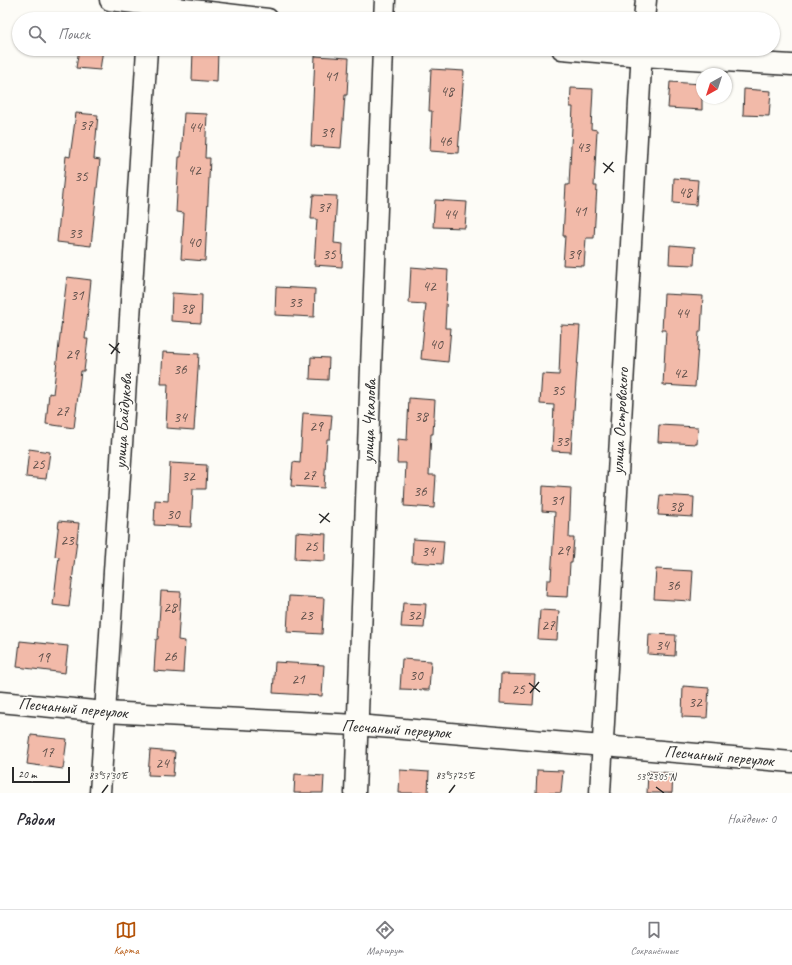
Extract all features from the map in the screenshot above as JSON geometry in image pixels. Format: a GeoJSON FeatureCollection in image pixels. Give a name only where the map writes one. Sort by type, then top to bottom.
{"type":"FeatureCollection","features":[{"type":"Feature","properties":{"kind":"street"},"geometry":{"type":"LineString","coordinates":[[110,0],[149,12]]}},
{"type":"Feature","properties":{"kind":"street"},"geometry":{"type":"LineString","coordinates":[[384,12],[385,0]]}},
{"type":"Feature","properties":{"kind":"street"},"geometry":{"type":"LineString","coordinates":[[645,12],[646,0]]}},
{"type":"Feature","properties":{"kind":"street","name":"улица Байдукова"},"geometry":{"type":"LineString","coordinates":[[100,793],[147,56]]}},
{"type":"Feature","properties":{"kind":"street","name":"улица Чкалова"},"geometry":{"type":"LineString","coordinates":[[355,793],[383,56]]}},
{"type":"Feature","properties":{"kind":"street","name":"улица Островского"},"geometry":{"type":"LineString","coordinates":[[600,793],[642,56]]}},
{"type":"Feature","properties":{"kind":"street"},"geometry":{"type":"LineString","coordinates":[[680,56],[792,65]]}},
{"type":"Feature","properties":{"kind":"street","name":"Песчаный переулок"},"geometry":{"type":"LineString","coordinates":[[0,702],[105,712],[357,725],[792,762]]}},
{"type":"Feature","properties":{"kind":"building"},"geometry":{"type":"Polygon","coordinates":[[[78,56],[102,56],[100,70],[76,68],[78,56]]]}},
{"type":"Feature","properties":{"kind":"building"},"geometry":{"type":"Polygon","coordinates":[[[193,56],[218,56],[217,82],[192,80],[193,56]]]}},
{"type":"Feature","properties":{"kind":"building"},"geometry":{"type":"Polygon","coordinates":[[[315,56],[349,58],[347,95],[345,95],[341,148],[311,146],[315,56]]]}},
{"type":"Feature","properties":{"kind":"building"},"geometry":{"type":"Polygon","coordinates":[[[431,69],[464,71],[458,153],[430,151],[432,111],[429,111],[431,69]]]}},
{"type":"Feature","properties":{"kind":"building"},"geometry":{"type":"Polygon","coordinates":[[[670,82],[696,84],[696,104],[702,104],[702,110],[668,108],[670,82]]]}},
{"type":"Feature","properties":{"kind":"building"},"geometry":{"type":"Polygon","coordinates":[[[571,88],[593,89],[591,129],[597,130],[594,186],[597,186],[594,238],[586,238],[584,266],[563,265],[566,185],[569,185],[573,107],[570,107],[571,88]]]}},
{"type":"Feature","properties":{"kind":"building"},"geometry":{"type":"Polygon","coordinates":[[[744,89],[771,91],[769,116],[743,115],[744,89]]]}},
{"type":"Feature","properties":{"kind":"building"},"geometry":{"type":"Polygon","coordinates":[[[76,113],[98,115],[94,159],[100,160],[91,246],[57,242],[66,156],[70,157],[76,113]]]}},
{"type":"Feature","properties":{"kind":"building"},"geometry":{"type":"Polygon","coordinates":[[[184,113],[207,114],[205,158],[210,158],[205,261],[181,259],[184,213],[176,212],[179,157],[181,157],[184,113]]]}},
{"type":"Feature","properties":{"kind":"building"},"geometry":{"type":"Polygon","coordinates":[[[674,178],[698,180],[696,205],[673,203],[674,178]]]}},
{"type":"Feature","properties":{"kind":"building"},"geometry":{"type":"Polygon","coordinates":[[[313,195],[337,196],[334,243],[343,244],[342,267],[314,265],[317,219],[311,219],[313,195]]]}},
{"type":"Feature","properties":{"kind":"building"},"geometry":{"type":"Polygon","coordinates":[[[435,200],[467,202],[465,228],[433,227],[435,200]]]}},
{"type":"Feature","properties":{"kind":"building"},"geometry":{"type":"Polygon","coordinates":[[[670,245],[695,247],[694,265],[669,264],[670,245]]]}},
{"type":"Feature","properties":{"kind":"building"},"geometry":{"type":"Polygon","coordinates":[[[411,267],[448,270],[445,328],[451,328],[448,362],[421,359],[426,304],[409,303],[411,267]]]}},
{"type":"Feature","properties":{"kind":"building"},"geometry":{"type":"Polygon","coordinates":[[[67,277],[91,280],[85,339],[88,339],[84,371],[81,371],[74,428],[46,424],[49,393],[53,394],[67,277]]]}},
{"type":"Feature","properties":{"kind":"building"},"geometry":{"type":"Polygon","coordinates":[[[276,287],[315,289],[314,317],[275,315],[276,287]]]}},
{"type":"Feature","properties":{"kind":"building"},"geometry":{"type":"Polygon","coordinates":[[[172,293],[202,295],[201,323],[171,321],[172,293]]]}},
{"type":"Feature","properties":{"kind":"building"},"geometry":{"type":"Polygon","coordinates":[[[664,294],[703,296],[695,387],[663,385],[666,330],[662,330],[664,294]]]}},
{"type":"Feature","properties":{"kind":"building"},"geometry":{"type":"Polygon","coordinates":[[[561,325],[580,326],[571,452],[552,451],[554,405],[540,404],[542,374],[559,375],[561,325]]]}},
{"type":"Feature","properties":{"kind":"building"},"geometry":{"type":"Polygon","coordinates":[[[163,352],[199,354],[194,430],[166,428],[168,384],[161,384],[163,352]]]}},
{"type":"Feature","properties":{"kind":"building"},"geometry":{"type":"Polygon","coordinates":[[[311,357],[329,358],[328,380],[310,379],[311,357]]]}},
{"type":"Feature","properties":{"kind":"building"},"geometry":{"type":"Polygon","coordinates":[[[409,398],[435,400],[433,434],[431,434],[429,475],[436,475],[434,508],[404,506],[406,463],[397,463],[398,439],[407,440],[409,398]]]}},
{"type":"Feature","properties":{"kind":"building"},"geometry":{"type":"Polygon","coordinates":[[[303,413],[332,415],[330,439],[327,439],[324,488],[291,486],[293,462],[300,463],[303,413]]]}},
{"type":"Feature","properties":{"kind":"building"},"geometry":{"type":"Polygon","coordinates":[[[659,425],[698,427],[697,444],[658,442],[659,425]]]}},
{"type":"Feature","properties":{"kind":"building"},"geometry":{"type":"Polygon","coordinates":[[[29,449],[50,452],[46,479],[26,477],[29,449]]]}},
{"type":"Feature","properties":{"kind":"building"},"geometry":{"type":"Polygon","coordinates":[[[170,463],[207,465],[206,489],[193,489],[191,527],[154,525],[155,500],[168,501],[170,463]]]}},
{"type":"Feature","properties":{"kind":"building"},"geometry":{"type":"Polygon","coordinates":[[[543,486],[571,488],[569,538],[574,538],[572,563],[570,563],[568,597],[546,596],[547,580],[551,580],[555,512],[542,511],[543,486]]]}},
{"type":"Feature","properties":{"kind":"building"},"geometry":{"type":"Polygon","coordinates":[[[660,495],[694,497],[693,517],[658,515],[660,495]]]}},
{"type":"Feature","properties":{"kind":"building"},"geometry":{"type":"Polygon","coordinates":[[[59,521],[79,523],[69,607],[53,605],[59,557],[55,556],[59,521]]]}},
{"type":"Feature","properties":{"kind":"building"},"geometry":{"type":"Polygon","coordinates":[[[296,532],[326,534],[325,561],[295,559],[296,532]]]}},
{"type":"Feature","properties":{"kind":"building"},"geometry":{"type":"Polygon","coordinates":[[[413,539],[444,541],[442,564],[412,562],[413,539]]]}},
{"type":"Feature","properties":{"kind":"building"},"geometry":{"type":"Polygon","coordinates":[[[656,569],[693,571],[691,601],[654,599],[656,569]]]}},
{"type":"Feature","properties":{"kind":"building"},"geometry":{"type":"Polygon","coordinates":[[[161,591],[181,592],[178,640],[185,641],[183,673],[154,671],[161,591]]]}},
{"type":"Feature","properties":{"kind":"building"},"geometry":{"type":"Polygon","coordinates":[[[289,596],[324,598],[322,634],[287,632],[289,596]]]}},
{"type":"Feature","properties":{"kind":"building"},"geometry":{"type":"Polygon","coordinates":[[[403,603],[426,604],[424,628],[401,627],[403,603]]]}},
{"type":"Feature","properties":{"kind":"building"},"geometry":{"type":"Polygon","coordinates":[[[540,610],[559,611],[557,640],[538,639],[540,610]]]}},
{"type":"Feature","properties":{"kind":"building"},"geometry":{"type":"Polygon","coordinates":[[[649,634],[676,635],[675,656],[648,654],[649,634]]]}},
{"type":"Feature","properties":{"kind":"building"},"geometry":{"type":"Polygon","coordinates":[[[20,641],[68,646],[65,673],[17,667],[20,641]]]}},
{"type":"Feature","properties":{"kind":"building"},"geometry":{"type":"Polygon","coordinates":[[[402,659],[431,661],[429,690],[400,689],[402,659]]]}},
{"type":"Feature","properties":{"kind":"building"},"geometry":{"type":"Polygon","coordinates":[[[275,662],[324,665],[322,696],[273,693],[275,662]]]}},
{"type":"Feature","properties":{"kind":"building"},"geometry":{"type":"Polygon","coordinates":[[[501,674],[535,675],[533,705],[500,703],[501,674]]]}},
{"type":"Feature","properties":{"kind":"building"},"geometry":{"type":"Polygon","coordinates":[[[683,686],[709,688],[707,718],[682,717],[683,686]]]}},
{"type":"Feature","properties":{"kind":"building"},"geometry":{"type":"Polygon","coordinates":[[[31,735],[67,739],[63,769],[27,764],[31,735]]]}},
{"type":"Feature","properties":{"kind":"building"},"geometry":{"type":"Polygon","coordinates":[[[150,750],[175,752],[173,776],[148,775],[150,750]]]}},
{"type":"Feature","properties":{"kind":"building"},"geometry":{"type":"Polygon","coordinates":[[[400,770],[429,772],[428,793],[399,793],[400,770]]]}},
{"type":"Feature","properties":{"kind":"building"},"geometry":{"type":"Polygon","coordinates":[[[537,770],[563,771],[561,793],[536,793],[537,770]]]}},
{"type":"Feature","properties":{"kind":"building"},"geometry":{"type":"Polygon","coordinates":[[[648,771],[673,773],[672,793],[647,793],[648,771]]]}},
{"type":"Feature","properties":{"kind":"building"},"geometry":{"type":"Polygon","coordinates":[[[295,774],[324,776],[323,793],[294,793],[295,774]]]}}]}
